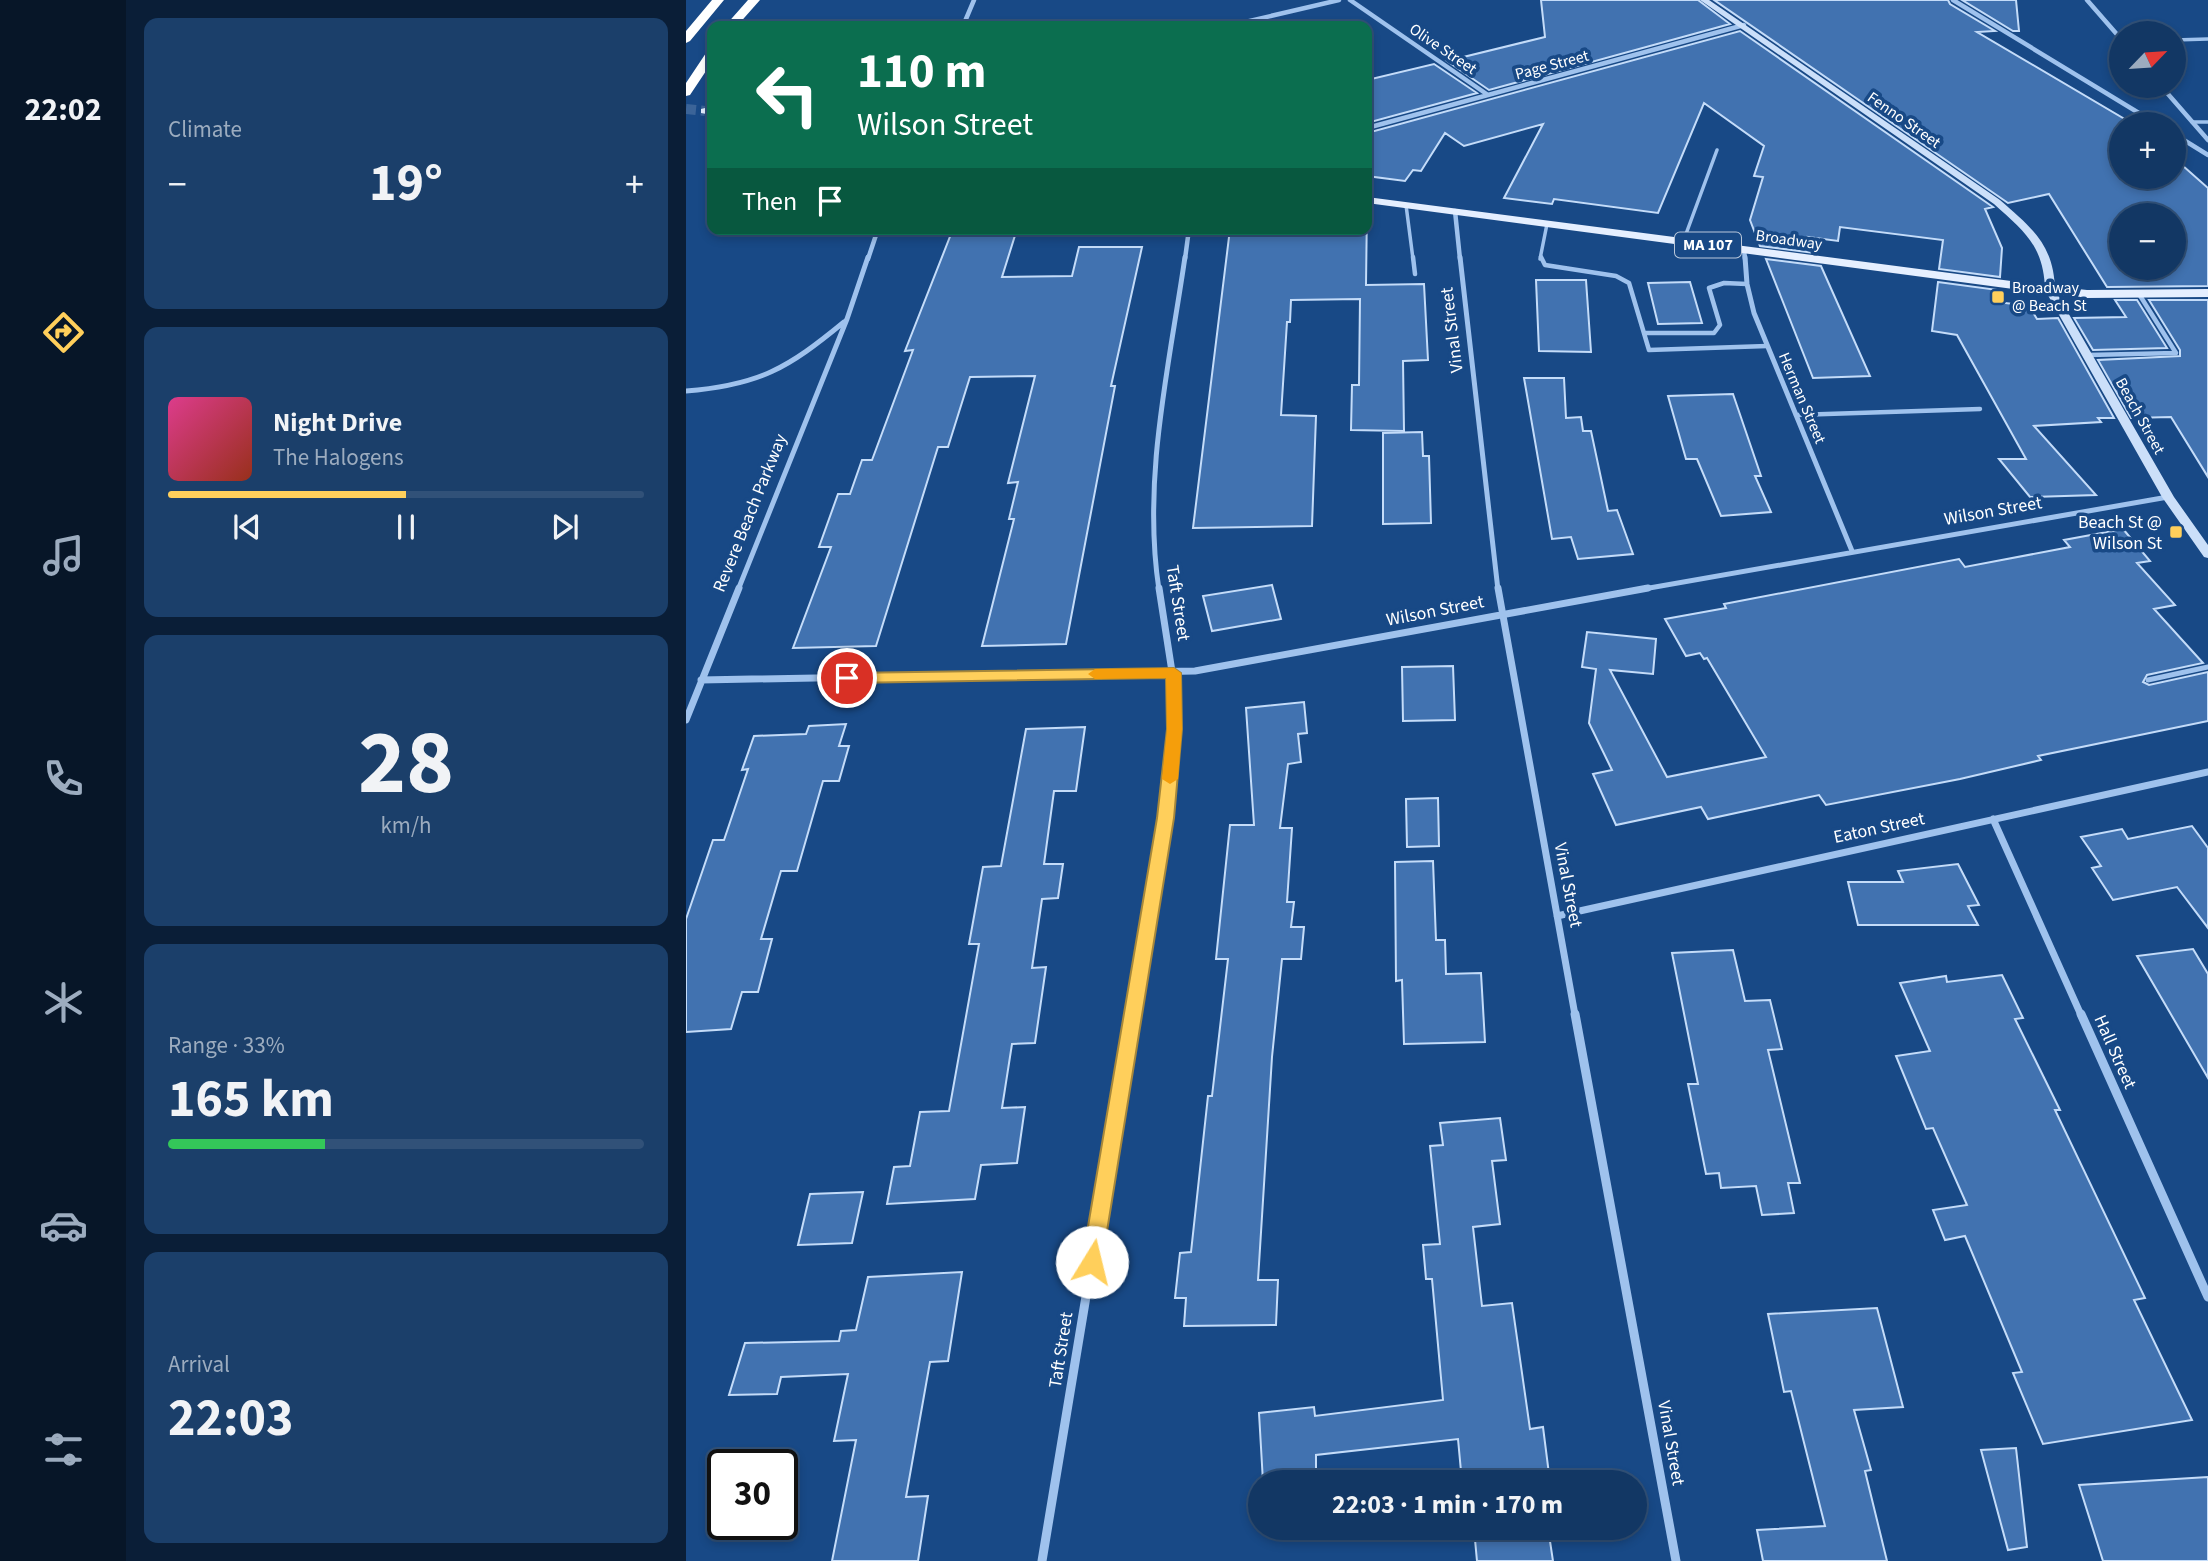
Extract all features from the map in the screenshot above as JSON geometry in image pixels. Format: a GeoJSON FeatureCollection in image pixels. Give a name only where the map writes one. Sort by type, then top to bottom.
{"type":"FeatureCollection","features":[{"type":"Feature","properties":{"kind":"highway"},"geometry":{"type":"LineString","coordinates":[[686,39],[718,0]]}},
{"type":"Feature","properties":{"kind":"highway"},"geometry":{"type":"LineString","coordinates":[[735,21],[754,0]]}},
{"type":"Feature","properties":{"kind":"highway"},"geometry":{"type":"LineString","coordinates":[[686,92],[707,60]]}},
{"type":"Feature","properties":{"kind":"main road","name":"Broadway"},"geometry":{"type":"LineString","coordinates":[[1372,201],[2050,290],[2138,294],[2208,293]]}},
{"type":"Feature","properties":{"kind":"street"},"geometry":{"type":"LineString","coordinates":[[965,21],[974,0]]}},
{"type":"Feature","properties":{"kind":"street"},"geometry":{"type":"LineString","coordinates":[[1249,21],[1339,0]]}},
{"type":"Feature","properties":{"kind":"street","name":"Olive Street"},"geometry":{"type":"LineString","coordinates":[[1350,0],[1488,95]]}},
{"type":"Feature","properties":{"kind":"street","name":"Fenno Street"},"geometry":{"type":"LineString","coordinates":[[1704,0],[1744,25],[1997,202],[2032,233],[2046,254],[2051,271],[2050,290]]}},
{"type":"Feature","properties":{"kind":"street"},"geometry":{"type":"LineString","coordinates":[[1953,0],[2137,112]]}},
{"type":"Feature","properties":{"kind":"street"},"geometry":{"type":"LineString","coordinates":[[2087,0],[2109,25]]}},
{"type":"Feature","properties":{"kind":"street","name":"Page Street"},"geometry":{"type":"LineString","coordinates":[[1372,127],[1744,25]]}},
{"type":"Feature","properties":{"kind":"street"},"geometry":{"type":"LineString","coordinates":[[2171,98],[2208,140]]}},
{"type":"Feature","properties":{"kind":"street"},"geometry":{"type":"LineString","coordinates":[[2186,141],[2208,155]]}},
{"type":"Feature","properties":{"kind":"street","name":"Vinal Street"},"geometry":{"type":"LineString","coordinates":[[1455,211],[1501,615],[1676,1561]]}},
{"type":"Feature","properties":{"kind":"street","name":"Revere Beach Parkway"},"geometry":{"type":"LineString","coordinates":[[686,720],[847,319],[876,235]]}},
{"type":"Feature","properties":{"kind":"street","name":"Taft Street"},"geometry":{"type":"LineString","coordinates":[[1042,1561],[1166,818],[1174,729],[1174,673],[1156,570],[1153,495],[1155,453],[1188,235]]}},
{"type":"Feature","properties":{"kind":"street","name":"Herman Street"},"geometry":{"type":"LineString","coordinates":[[1744,250],[1747,284],[1754,313],[1852,551]]}},
{"type":"Feature","properties":{"kind":"street","name":"Beach Street"},"geometry":{"type":"LineString","coordinates":[[2050,290],[2168,497],[2208,554]]}},
{"type":"Feature","properties":{"kind":"street"},"geometry":{"type":"LineString","coordinates":[[686,391],[730,385],[779,369],[807,353],[847,319]]}},
{"type":"Feature","properties":{"kind":"street","name":"Wilson Street"},"geometry":{"type":"LineString","coordinates":[[701,680],[1174,673],[1212,669],[1852,551],[2168,497]]}},
{"type":"Feature","properties":{"kind":"street","name":"Eaton Street"},"geometry":{"type":"LineString","coordinates":[[1558,916],[2208,772]]}},
{"type":"Feature","properties":{"kind":"street","name":"Hall Street"},"geometry":{"type":"LineString","coordinates":[[1993,819],[2208,1297]]}},
{"type":"Feature","properties":{"kind":"lane"},"geometry":{"type":"LineString","coordinates":[[2186,40],[2208,39]]}},
{"type":"Feature","properties":{"kind":"lane"},"geometry":{"type":"LineString","coordinates":[[2192,122],[2208,122]]}},
{"type":"Feature","properties":{"kind":"lane"},"geometry":{"type":"LineString","coordinates":[[1684,242],[1717,150]]}},
{"type":"Feature","properties":{"kind":"lane"},"geometry":{"type":"LineString","coordinates":[[1406,205],[1415,274]]}},
{"type":"Feature","properties":{"kind":"lane"},"geometry":{"type":"LineString","coordinates":[[1548,224],[1540,260],[1542,263],[1616,276],[1629,283],[1649,350],[1767,346]]}},
{"type":"Feature","properties":{"kind":"lane"},"geometry":{"type":"LineString","coordinates":[[1644,333],[1714,332],[1720,325],[1709,288],[1724,283],[1747,284]]}},
{"type":"Feature","properties":{"kind":"lane"},"geometry":{"type":"LineString","coordinates":[[2087,355],[2176,353],[2138,294]]}},
{"type":"Feature","properties":{"kind":"lane"},"geometry":{"type":"LineString","coordinates":[[1796,415],[1980,409]]}},
{"type":"Feature","properties":{"kind":"lane"},"geometry":{"type":"LineString","coordinates":[[2148,680],[2208,667]]}},
{"type":"Feature","properties":{"kind":"building"},"geometry":{"type":"Polygon","coordinates":[[[1541,0],[1698,0],[1730,24],[1489,90],[1447,61],[1545,37],[1541,0]]]}},
{"type":"Feature","properties":{"kind":"building"},"geometry":{"type":"Polygon","coordinates":[[[1714,0],[1948,0],[1950,4],[1995,31],[1977,32],[2113,112],[2109,112],[2109,189],[2186,189],[2186,169],[2208,188],[2208,286],[2107,287],[2049,194],[2008,203],[1714,0]]]}},
{"type":"Feature","properties":{"kind":"building"},"geometry":{"type":"Polygon","coordinates":[[[1962,0],[2016,0],[2019,31],[2013,31],[1962,0]]]}},
{"type":"Feature","properties":{"kind":"building"},"geometry":{"type":"Polygon","coordinates":[[[1740,31],[1993,207],[1985,209],[2002,248],[2000,277],[1939,269],[1943,240],[1840,227],[1838,241],[1808,237],[1815,253],[1760,246],[1750,220],[1763,177],[1754,176],[1764,146],[1704,103],[1658,213],[1554,199],[1552,204],[1504,198],[1543,124],[1464,146],[1445,133],[1421,171],[1413,170],[1405,181],[1372,177],[1372,132],[1740,31]]]}},
{"type":"Feature","properties":{"kind":"building"},"geometry":{"type":"Polygon","coordinates":[[[1434,64],[1477,93],[1372,122],[1372,79],[1434,64]]]}},
{"type":"Feature","properties":{"kind":"building"},"geometry":{"type":"Polygon","coordinates":[[[951,235],[1015,235],[1002,277],[1072,276],[1079,247],[1142,247],[1111,386],[1115,386],[1066,644],[982,646],[1014,519],[1009,519],[1018,482],[1008,483],[1035,376],[970,377],[948,447],[938,447],[876,646],[793,648],[831,547],[819,547],[838,494],[850,494],[862,460],[872,460],[913,350],[905,351],[951,235]]]}},
{"type":"Feature","properties":{"kind":"building"},"geometry":{"type":"Polygon","coordinates":[[[1229,235],[1367,235],[1366,285],[1424,284],[1428,360],[1403,361],[1404,431],[1351,430],[1352,385],[1359,385],[1360,299],[1291,300],[1281,415],[1316,416],[1312,526],[1193,528],[1229,235]]]}},
{"type":"Feature","properties":{"kind":"building"},"geometry":{"type":"Polygon","coordinates":[[[1766,259],[1821,266],[1870,376],[1813,378],[1766,259]]]}},
{"type":"Feature","properties":{"kind":"building"},"geometry":{"type":"Polygon","coordinates":[[[1536,280],[1586,280],[1591,352],[1539,351],[1536,280]]]}},
{"type":"Feature","properties":{"kind":"building"},"geometry":{"type":"Polygon","coordinates":[[[1690,282],[1702,323],[1658,324],[1648,283],[1690,282]]]}},
{"type":"Feature","properties":{"kind":"building"},"geometry":{"type":"Polygon","coordinates":[[[1938,282],[1998,290],[1997,302],[2029,306],[2037,319],[2058,318],[2114,418],[2098,418],[2101,422],[2034,426],[2096,495],[2030,497],[1999,459],[2026,459],[1957,335],[1932,331],[1938,282]]]}},
{"type":"Feature","properties":{"kind":"building"},"geometry":{"type":"Polygon","coordinates":[[[2115,300],[2137,300],[2167,348],[2093,350],[2074,318],[2126,317],[2115,300]]]}},
{"type":"Feature","properties":{"kind":"building"},"geometry":{"type":"Polygon","coordinates":[[[2149,300],[2208,300],[2208,477],[2171,417],[2131,418],[2098,360],[2180,356],[2180,350],[2149,300]]]}},
{"type":"Feature","properties":{"kind":"building"},"geometry":{"type":"Polygon","coordinates":[[[1524,378],[1564,378],[1566,418],[1581,417],[1583,431],[1591,431],[1608,511],[1617,510],[1633,554],[1578,559],[1571,537],[1552,539],[1524,378]]]}},
{"type":"Feature","properties":{"kind":"building"},"geometry":{"type":"Polygon","coordinates":[[[1733,394],[1761,476],[1755,476],[1771,512],[1721,516],[1697,459],[1686,459],[1668,396],[1733,394]]]}},
{"type":"Feature","properties":{"kind":"building"},"geometry":{"type":"Polygon","coordinates":[[[1422,432],[1423,456],[1429,456],[1431,523],[1383,524],[1383,433],[1422,432]]]}},
{"type":"Feature","properties":{"kind":"building"},"geometry":{"type":"Polygon","coordinates":[[[2123,529],[2150,561],[2137,563],[2175,605],[2154,609],[2203,663],[2147,675],[2143,682],[2149,685],[2208,672],[2208,721],[2038,756],[2041,760],[1960,779],[1826,805],[1819,795],[1708,819],[1701,807],[1616,825],[1593,774],[1612,770],[1589,723],[1596,669],[1582,667],[1587,632],[1656,639],[1653,674],[1610,670],[1667,777],[1766,757],[1707,658],[1704,659],[1700,653],[1686,656],[1665,619],[1726,608],[1724,604],[1959,559],[1965,567],[2070,547],[2064,540],[2123,529]]]}},
{"type":"Feature","properties":{"kind":"building"},"geometry":{"type":"Polygon","coordinates":[[[1272,585],[1281,619],[1212,631],[1203,596],[1272,585]]]}},
{"type":"Feature","properties":{"kind":"building"},"geometry":{"type":"Polygon","coordinates":[[[1453,666],[1455,720],[1403,721],[1402,667],[1453,666]]]}},
{"type":"Feature","properties":{"kind":"building"},"geometry":{"type":"Polygon","coordinates":[[[1304,702],[1307,733],[1298,734],[1301,762],[1288,764],[1280,828],[1292,828],[1287,902],[1294,902],[1291,927],[1304,927],[1301,959],[1282,959],[1272,1057],[1258,1280],[1278,1280],[1276,1325],[1184,1326],[1186,1298],[1175,1298],[1180,1253],[1191,1252],[1208,1096],[1212,1096],[1228,959],[1216,959],[1230,825],[1254,825],[1246,708],[1304,702]]]}},
{"type":"Feature","properties":{"kind":"building"},"geometry":{"type":"Polygon","coordinates":[[[846,724],[839,746],[849,746],[839,781],[823,781],[797,871],[781,871],[761,939],[772,939],[758,992],[742,992],[731,1029],[686,1032],[686,919],[713,840],[724,840],[748,769],[742,770],[754,736],[806,734],[809,726],[846,724]]]}},
{"type":"Feature","properties":{"kind":"building"},"geometry":{"type":"Polygon","coordinates":[[[1085,727],[1076,791],[1054,791],[1044,864],[1063,864],[1058,898],[1042,899],[1032,968],[1046,967],[1035,1043],[1012,1044],[1002,1108],[1025,1107],[1017,1163],[981,1165],[975,1199],[887,1204],[894,1167],[910,1166],[920,1112],[949,1111],[979,944],[969,944],[983,867],[1001,866],[1026,729],[1085,727]]]}},
{"type":"Feature","properties":{"kind":"building"},"geometry":{"type":"Polygon","coordinates":[[[1438,798],[1439,846],[1407,847],[1406,799],[1438,798]]]}},
{"type":"Feature","properties":{"kind":"building"},"geometry":{"type":"Polygon","coordinates":[[[2192,826],[2208,848],[2208,928],[2177,887],[2113,900],[2092,868],[2101,866],[2081,837],[2122,829],[2128,839],[2192,826]]]}},
{"type":"Feature","properties":{"kind":"building"},"geometry":{"type":"Polygon","coordinates":[[[1433,861],[1436,940],[1445,940],[1446,974],[1481,973],[1485,1042],[1404,1044],[1402,980],[1396,981],[1395,862],[1433,861]]]}},
{"type":"Feature","properties":{"kind":"building"},"geometry":{"type":"Polygon","coordinates":[[[1958,864],[1979,905],[1968,906],[1978,925],[1858,925],[1848,882],[1903,882],[1898,871],[1958,864]]]}},
{"type":"Feature","properties":{"kind":"building"},"geometry":{"type":"Polygon","coordinates":[[[2193,949],[2208,974],[2208,1078],[2137,956],[2193,949]]]}},
{"type":"Feature","properties":{"kind":"building"},"geometry":{"type":"Polygon","coordinates":[[[1733,950],[1745,1001],[1770,1000],[1782,1049],[1768,1050],[1800,1183],[1788,1183],[1794,1213],[1762,1215],[1756,1186],[1721,1188],[1719,1173],[1706,1174],[1688,1084],[1698,1084],[1672,953],[1733,950]]]}},
{"type":"Feature","properties":{"kind":"building"},"geometry":{"type":"Polygon","coordinates":[[[2002,975],[2023,1018],[2015,1019],[2060,1110],[2055,1110],[2145,1298],[2134,1300],[2192,1420],[2043,1444],[2013,1373],[2022,1372],[1965,1236],[1945,1240],[1933,1210],[1967,1205],[1933,1128],[1926,1129],[1896,1056],[1930,1051],[1900,983],[1946,976],[1947,982],[2002,975]]]}},
{"type":"Feature","properties":{"kind":"building"},"geometry":{"type":"Polygon","coordinates":[[[1500,1118],[1506,1160],[1492,1161],[1500,1224],[1473,1227],[1482,1306],[1512,1303],[1530,1429],[1543,1427],[1548,1470],[1461,1470],[1458,1439],[1316,1455],[1316,1470],[1262,1470],[1259,1413],[1314,1407],[1315,1416],[1443,1400],[1432,1279],[1426,1279],[1423,1245],[1440,1244],[1430,1146],[1443,1145],[1440,1123],[1500,1118]]]}},
{"type":"Feature","properties":{"kind":"building"},"geometry":{"type":"Polygon","coordinates":[[[863,1192],[852,1243],[798,1245],[810,1194],[863,1192]]]}},
{"type":"Feature","properties":{"kind":"building"},"geometry":{"type":"Polygon","coordinates":[[[962,1272],[948,1361],[930,1362],[906,1497],[928,1496],[918,1561],[832,1561],[856,1440],[834,1441],[848,1374],[781,1377],[777,1394],[729,1395],[745,1343],[839,1341],[841,1331],[856,1330],[868,1277],[962,1272]]]}},
{"type":"Feature","properties":{"kind":"building"},"geometry":{"type":"Polygon","coordinates":[[[1877,1308],[1903,1407],[1854,1410],[1871,1470],[1865,1471],[1887,1561],[1763,1561],[1757,1530],[1825,1526],[1791,1391],[1784,1392],[1768,1314],[1877,1308]]]}},
{"type":"Feature","properties":{"kind":"building"},"geometry":{"type":"Polygon","coordinates":[[[2016,1448],[2027,1547],[2008,1550],[1981,1450],[2016,1448]]]}},
{"type":"Feature","properties":{"kind":"building"},"geometry":{"type":"Polygon","coordinates":[[[2208,1477],[2208,1561],[2103,1561],[2079,1485],[2208,1477]]]}},
{"type":"Feature","properties":{"kind":"building"},"geometry":{"type":"Polygon","coordinates":[[[1475,1540],[1550,1540],[1553,1561],[1477,1561],[1475,1540]]]}},
{"type":"Feature","properties":{"kind":"tunnel"},"geometry":{"type":"LineString","coordinates":[[686,109],[705,111]]}},
{"type":"Feature","properties":{"kind":"slow traffic"},"geometry":{"type":"LineString","coordinates":[[1095,674],[1174,673],[1173,756],[1170,779]]}},
{"type":"Feature","properties":{"kind":"place","name":"Broadway @ Beach St"},"geometry":{"type":"Point","coordinates":[1998,297]}},
{"type":"Feature","properties":{"kind":"place","name":"Beach St @ Wilson St"},"geometry":{"type":"Point","coordinates":[2176,532]}},
{"type":"Feature","properties":{"kind":"route"},"geometry":{"type":"LineString","coordinates":[[847,678],[1174,673],[1173,756],[1166,818],[1092,1262]]}}]}
